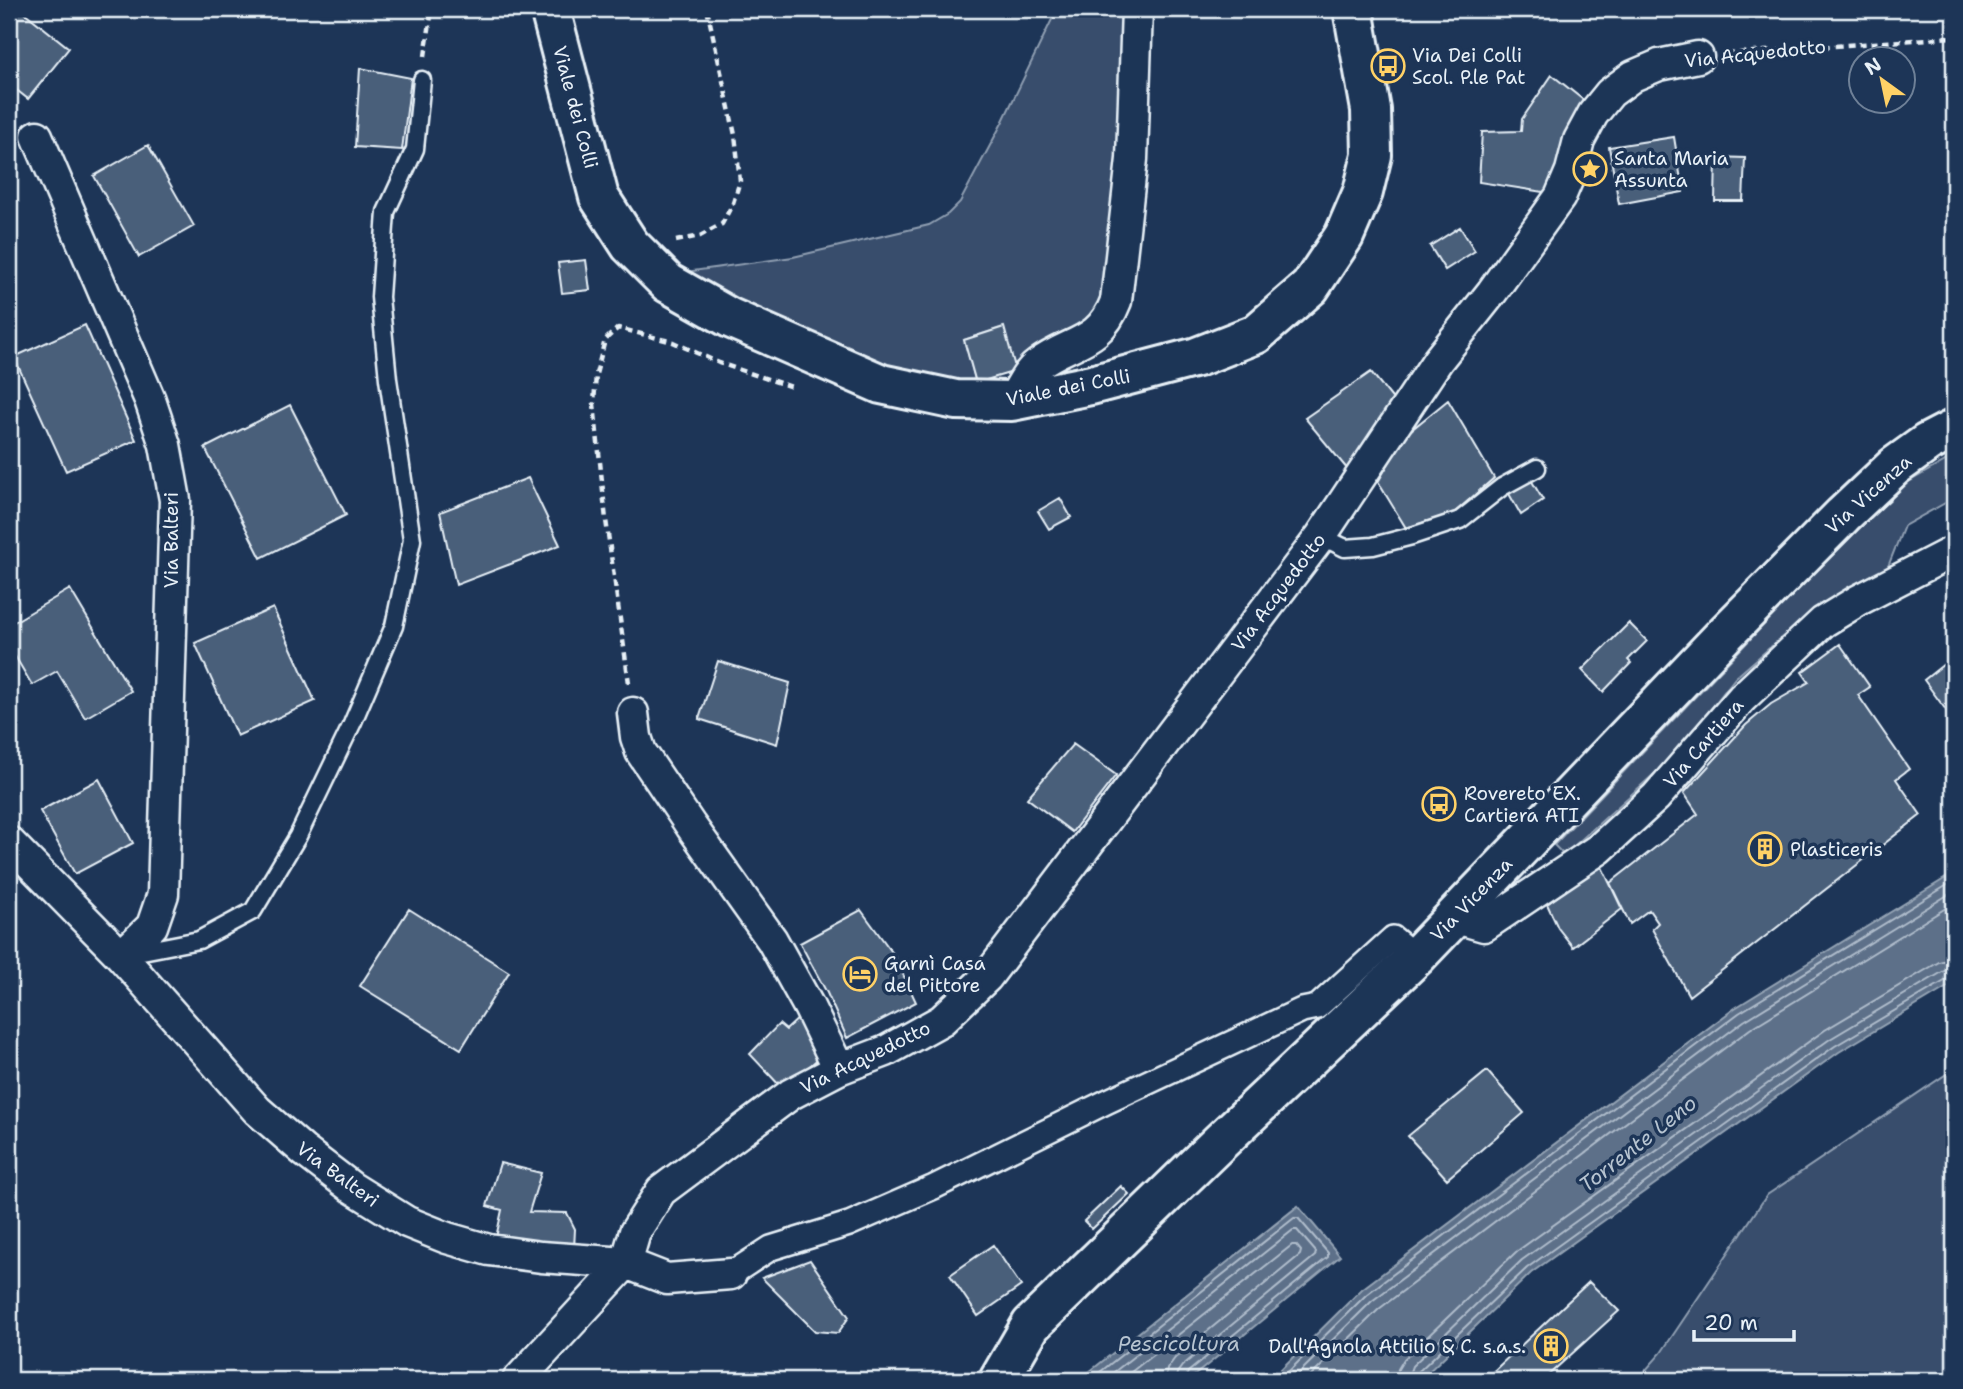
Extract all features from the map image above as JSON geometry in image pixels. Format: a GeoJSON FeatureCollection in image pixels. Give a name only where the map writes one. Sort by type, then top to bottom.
{"type":"FeatureCollection","features":[{"type":"Feature","properties":{"kind":"main road","name":"Viale dei Colli"},"geometry":{"type":"LineString","coordinates":[[550,9],[599,197],[630,245],[668,283],[730,318],[881,384],[956,400],[1012,401],[1091,385],[1197,357],[1256,334],[1310,287],[1344,236],[1363,192],[1372,155],[1371,110],[1353,9]]}},
{"type":"Feature","properties":{"kind":"main road","name":"Via Vicenza"},"geometry":{"type":"LineString","coordinates":[[999,1380],[1031,1325],[1416,957],[1726,633],[1843,515],[1895,466],[1927,443],[1954,429]]}},
{"type":"Feature","properties":{"kind":"street"},"geometry":{"type":"LineString","coordinates":[[1012,401],[1035,365],[1092,336],[1109,319],[1115,301],[1132,159],[1137,9]]}},
{"type":"Feature","properties":{"kind":"street","name":"Via Acquedotto"},"geometry":{"type":"LineString","coordinates":[[626,1263],[635,1232],[662,1191],[791,1094],[839,1069],[886,1052],[942,1020],[987,977],[1321,536],[1438,360],[1492,292],[1560,197],[1571,171],[1579,140],[1593,114],[1610,93],[1633,76],[1659,65],[1698,57]]}},
{"type":"Feature","properties":{"kind":"street","name":"Via Balteri"},"geometry":{"type":"LineString","coordinates":[[37,136],[149,400],[165,445],[175,500],[163,894],[152,926],[121,956]]}},
{"type":"Feature","properties":{"kind":"street","name":"Via Cartiera"},"geometry":{"type":"LineString","coordinates":[[1453,917],[1484,926],[1599,849],[1656,797],[1742,698],[1823,622],[1859,600],[1954,551]]}},
{"type":"Feature","properties":{"kind":"street"},"geometry":{"type":"LineString","coordinates":[[633,713],[641,752],[772,940],[839,1069]]}},
{"type":"Feature","properties":{"kind":"street","name":"Via Balteri"},"geometry":{"type":"LineString","coordinates":[[9,842],[121,956],[257,1110],[351,1188],[407,1222],[447,1238],[489,1250],[626,1263],[667,1279],[731,1274]]}},
{"type":"Feature","properties":{"kind":"street"},"geometry":{"type":"LineString","coordinates":[[731,1274],[771,1248],[849,1224],[934,1187],[1302,1010],[1317,1007],[1393,938],[1416,957]]}},
{"type":"Feature","properties":{"kind":"street"},"geometry":{"type":"LineString","coordinates":[[518,1380],[626,1263]]}},
{"type":"Feature","properties":{"kind":"lane"},"geometry":{"type":"LineString","coordinates":[[121,956],[199,940],[253,911],[298,836],[352,724],[394,626],[412,540],[388,379],[380,297],[386,212],[415,149],[422,80]]}},
{"type":"Feature","properties":{"kind":"lane"},"geometry":{"type":"LineString","coordinates":[[1321,536],[1345,548],[1373,546],[1412,536],[1460,520],[1503,487],[1537,468]]}},
{"type":"Feature","properties":{"kind":"path"},"geometry":{"type":"LineString","coordinates":[[422,80],[432,9]]}},
{"type":"Feature","properties":{"kind":"path"},"geometry":{"type":"LineString","coordinates":[[630,245],[700,236],[722,224],[733,203],[740,181],[736,135],[707,9]]}},
{"type":"Feature","properties":{"kind":"path","name":"Via Acquedotto"},"geometry":{"type":"LineString","coordinates":[[1698,57],[1954,37]]}},
{"type":"Feature","properties":{"kind":"path"},"geometry":{"type":"LineString","coordinates":[[633,713],[605,508],[594,404],[596,374],[605,340],[618,328],[659,338],[719,363],[800,390]]}},
{"type":"Feature","properties":{"kind":"shaded area"},"geometry":{"type":"Polygon","coordinates":[[[1057,9],[1132,9],[1106,312],[1054,347],[1013,364],[1003,327],[964,340],[976,383],[963,382],[912,375],[874,365],[802,333],[685,272],[793,257],[929,225],[948,214],[960,202],[1057,9]]]}},
{"type":"Feature","properties":{"kind":"shaded area"},"geometry":{"type":"Polygon","coordinates":[[[1954,456],[1954,498],[1904,526],[1887,569],[1833,598],[1782,637],[1735,678],[1673,757],[1564,855],[1554,845],[1797,590],[1888,500],[1905,484],[1954,456]]]}},
{"type":"Feature","properties":{"kind":"shaded area"},"geometry":{"type":"Polygon","coordinates":[[[1954,1069],[1954,1380],[1637,1380],[1661,1353],[1767,1195],[1954,1069]]]}},
{"type":"Feature","properties":{"kind":"water","name":"Torrente Leno"},"geometry":{"type":"Polygon","coordinates":[[[1954,873],[1954,983],[1839,1052],[1531,1273],[1420,1380],[1270,1380],[1362,1289],[1735,1008],[1954,873]]]}},
{"type":"Feature","properties":{"kind":"water","name":"Pescicoltura"},"geometry":{"type":"Polygon","coordinates":[[[1298,1206],[1340,1256],[1189,1380],[1079,1380],[1298,1206]]]}},
{"type":"Feature","properties":{"kind":"building"},"geometry":{"type":"Polygon","coordinates":[[[17,9],[69,48],[28,99],[9,84],[9,19],[17,9]]]}},
{"type":"Feature","properties":{"kind":"building"},"geometry":{"type":"Polygon","coordinates":[[[360,68],[411,78],[402,150],[355,147],[360,68]]]}},
{"type":"Feature","properties":{"kind":"building"},"geometry":{"type":"Polygon","coordinates":[[[1552,75],[1587,103],[1567,130],[1550,193],[1479,182],[1482,132],[1521,131],[1522,119],[1552,75]]]}},
{"type":"Feature","properties":{"kind":"building"},"geometry":{"type":"Polygon","coordinates":[[[1674,137],[1683,192],[1619,204],[1609,147],[1674,137]]]}},
{"type":"Feature","properties":{"kind":"building"},"geometry":{"type":"Polygon","coordinates":[[[148,145],[194,226],[139,257],[94,176],[148,145]]]}},
{"type":"Feature","properties":{"kind":"building"},"geometry":{"type":"Polygon","coordinates":[[[1716,157],[1745,158],[1743,201],[1715,201],[1716,157]]]}},
{"type":"Feature","properties":{"kind":"building"},"geometry":{"type":"Polygon","coordinates":[[[1460,227],[1475,251],[1445,270],[1430,246],[1460,227]]]}},
{"type":"Feature","properties":{"kind":"building"},"geometry":{"type":"Polygon","coordinates":[[[586,260],[590,290],[562,293],[558,263],[586,260]]]}},
{"type":"Feature","properties":{"kind":"building"},"geometry":{"type":"Polygon","coordinates":[[[85,325],[136,440],[66,471],[14,357],[85,325]]]}},
{"type":"Feature","properties":{"kind":"building"},"geometry":{"type":"Polygon","coordinates":[[[1004,327],[1016,371],[976,383],[964,340],[1004,327]]]}},
{"type":"Feature","properties":{"kind":"building"},"geometry":{"type":"Polygon","coordinates":[[[1371,372],[1396,403],[1348,470],[1305,418],[1371,372]]]}},
{"type":"Feature","properties":{"kind":"building"},"geometry":{"type":"Polygon","coordinates":[[[1448,400],[1494,478],[1454,513],[1406,528],[1378,482],[1405,435],[1448,400]]]}},
{"type":"Feature","properties":{"kind":"building"},"geometry":{"type":"Polygon","coordinates":[[[290,405],[346,515],[261,558],[205,448],[290,405]]]}},
{"type":"Feature","properties":{"kind":"building"},"geometry":{"type":"Polygon","coordinates":[[[528,478],[560,545],[456,585],[440,512],[528,478]]]}},
{"type":"Feature","properties":{"kind":"building"},"geometry":{"type":"Polygon","coordinates":[[[1530,478],[1543,500],[1521,515],[1508,492],[1530,478]]]}},
{"type":"Feature","properties":{"kind":"building"},"geometry":{"type":"Polygon","coordinates":[[[1060,498],[1071,517],[1049,529],[1038,511],[1060,498]]]}},
{"type":"Feature","properties":{"kind":"building"},"geometry":{"type":"Polygon","coordinates":[[[70,589],[131,691],[85,718],[57,671],[32,685],[9,646],[9,625],[70,589]]]}},
{"type":"Feature","properties":{"kind":"building"},"geometry":{"type":"Polygon","coordinates":[[[273,608],[315,701],[237,736],[195,643],[273,608]]]}},
{"type":"Feature","properties":{"kind":"building"},"geometry":{"type":"Polygon","coordinates":[[[1629,623],[1647,641],[1628,660],[1631,663],[1603,692],[1582,670],[1629,623]]]}},
{"type":"Feature","properties":{"kind":"building","name":"Plasticeris"},"geometry":{"type":"Polygon","coordinates":[[[1840,644],[1870,687],[1858,695],[1909,769],[1896,779],[1921,815],[1689,996],[1652,929],[1658,923],[1649,910],[1630,924],[1610,883],[1698,814],[1684,793],[1746,725],[1771,704],[1809,682],[1802,672],[1840,644]]]}},
{"type":"Feature","properties":{"kind":"building"},"geometry":{"type":"Polygon","coordinates":[[[1954,656],[1954,721],[1924,680],[1954,656]]]}},
{"type":"Feature","properties":{"kind":"building"},"geometry":{"type":"Polygon","coordinates":[[[718,661],[790,683],[777,744],[699,719],[718,661]]]}},
{"type":"Feature","properties":{"kind":"building"},"geometry":{"type":"Polygon","coordinates":[[[1073,744],[1116,775],[1072,832],[1027,798],[1073,744]]]}},
{"type":"Feature","properties":{"kind":"building"},"geometry":{"type":"Polygon","coordinates":[[[99,779],[133,843],[75,874],[40,811],[99,779]]]}},
{"type":"Feature","properties":{"kind":"building"},"geometry":{"type":"Polygon","coordinates":[[[1601,865],[1622,909],[1573,947],[1558,928],[1547,904],[1601,865]]]}},
{"type":"Feature","properties":{"kind":"building"},"geometry":{"type":"Polygon","coordinates":[[[409,909],[509,972],[461,1049],[360,986],[409,909]]]}},
{"type":"Feature","properties":{"kind":"building","name":"Garnì Casa del Pittore"},"geometry":{"type":"Polygon","coordinates":[[[861,910],[894,955],[916,1002],[847,1038],[800,943],[861,910]]]}},
{"type":"Feature","properties":{"kind":"building"},"geometry":{"type":"Polygon","coordinates":[[[815,1003],[835,1044],[783,1089],[750,1054],[779,1024],[786,1030],[815,1003]]]}},
{"type":"Feature","properties":{"kind":"building"},"geometry":{"type":"Polygon","coordinates":[[[1487,1071],[1524,1113],[1447,1179],[1408,1136],[1487,1071]]]}},
{"type":"Feature","properties":{"kind":"building"},"geometry":{"type":"Polygon","coordinates":[[[500,1163],[541,1173],[529,1212],[567,1213],[575,1229],[574,1249],[495,1242],[502,1210],[487,1206],[500,1163]]]}},
{"type":"Feature","properties":{"kind":"building"},"geometry":{"type":"Polygon","coordinates":[[[1121,1186],[1129,1194],[1092,1229],[1084,1221],[1121,1186]]]}},
{"type":"Feature","properties":{"kind":"building"},"geometry":{"type":"Polygon","coordinates":[[[993,1245],[1021,1286],[978,1316],[950,1275],[993,1245]]]}},
{"type":"Feature","properties":{"kind":"building"},"geometry":{"type":"Polygon","coordinates":[[[810,1260],[849,1317],[838,1333],[815,1331],[762,1278],[810,1260]]]}},
{"type":"Feature","properties":{"kind":"building","name":"Dall'Agnola Attilio & C. s.a.s."},"geometry":{"type":"Polygon","coordinates":[[[1589,1282],[1619,1311],[1543,1380],[1484,1380],[1589,1282]]]}},
{"type":"Feature","properties":{"kind":"place","name":"Via Dei Colli Scol. P.le Pat"},"geometry":{"type":"Point","coordinates":[1388,66]}},
{"type":"Feature","properties":{"kind":"place","name":"Santa Maria Assunta"},"geometry":{"type":"Point","coordinates":[1590,169]}},
{"type":"Feature","properties":{"kind":"place","name":"Rovereto EX. Cartiera ATI"},"geometry":{"type":"Point","coordinates":[1439,804]}},
{"type":"Feature","properties":{"kind":"place","name":"Plasticeris"},"geometry":{"type":"Point","coordinates":[1765,849]}},
{"type":"Feature","properties":{"kind":"place","name":"Garnì Casa del Pittore"},"geometry":{"type":"Point","coordinates":[860,974]}},
{"type":"Feature","properties":{"kind":"place","name":"Dall'Agnola Attilio & C. s.a.s."},"geometry":{"type":"Point","coordinates":[1551,1346]}}]}
